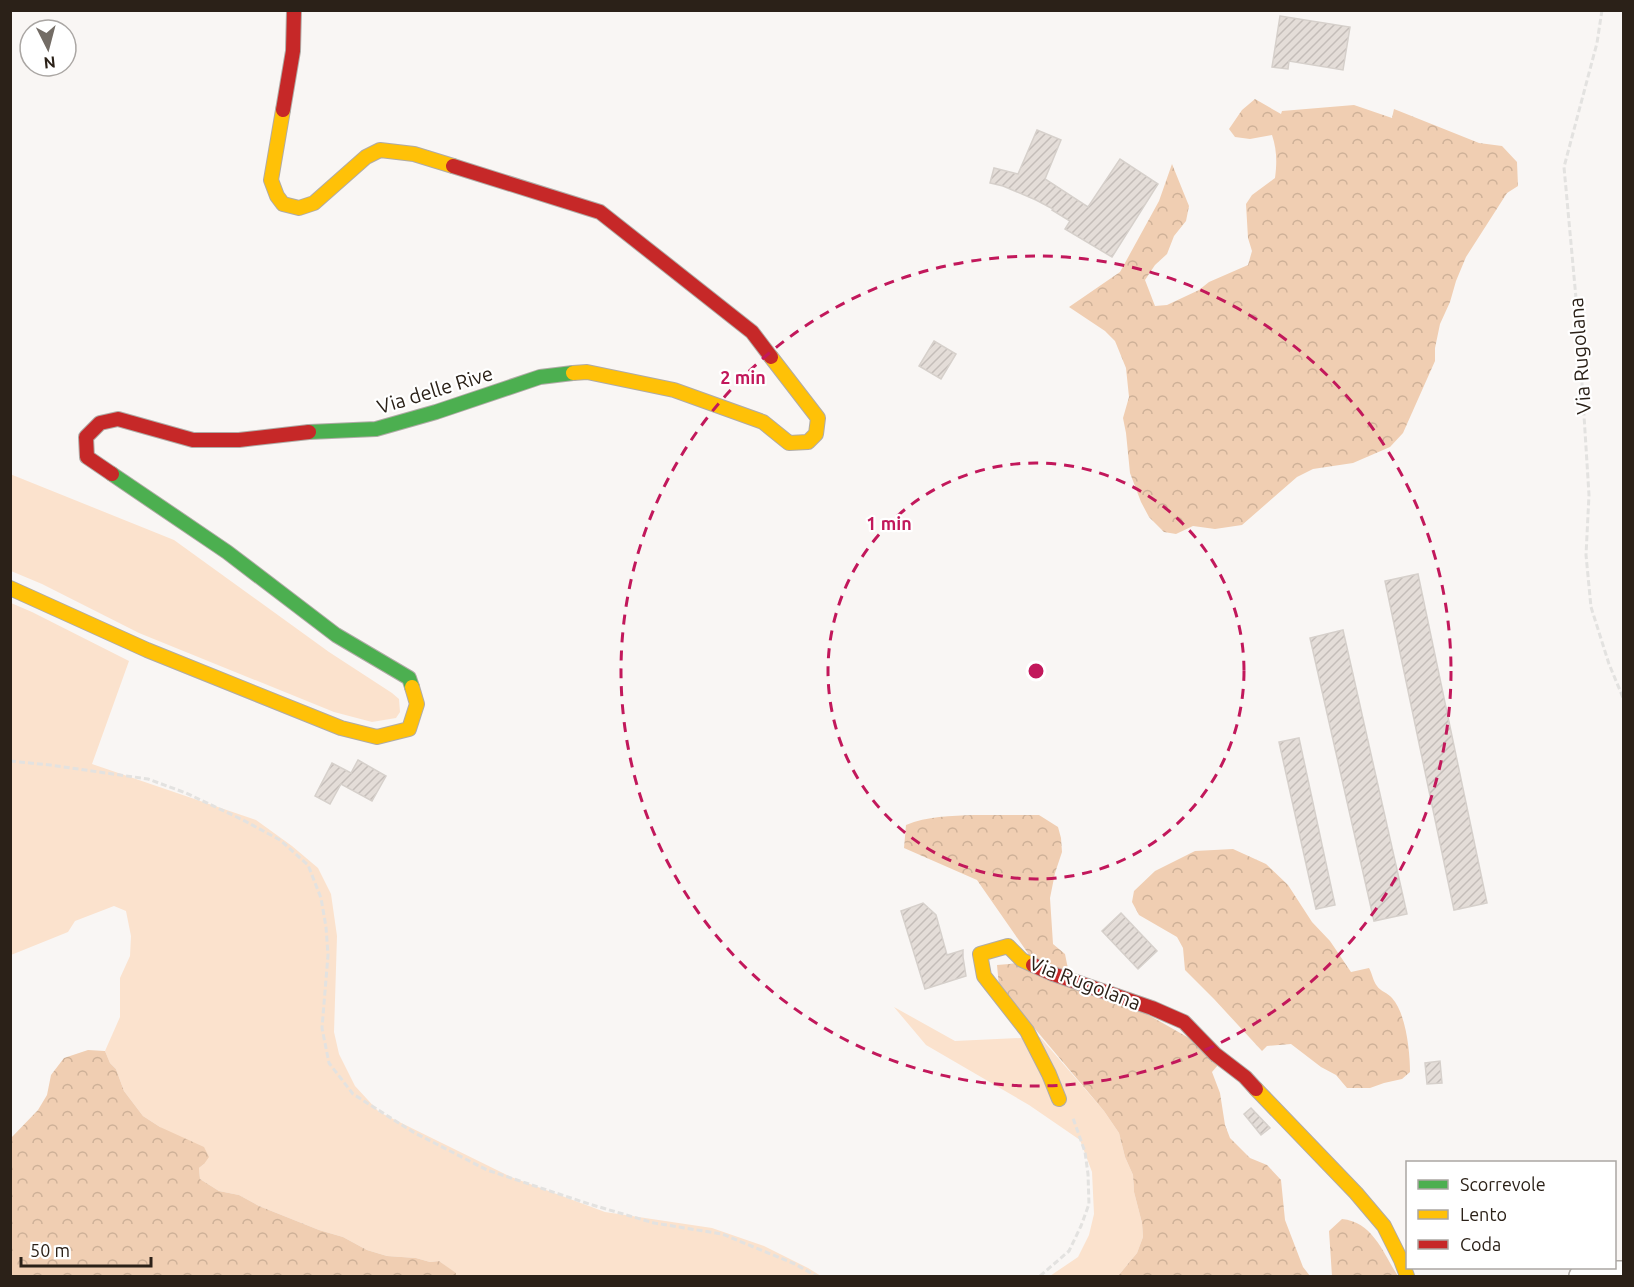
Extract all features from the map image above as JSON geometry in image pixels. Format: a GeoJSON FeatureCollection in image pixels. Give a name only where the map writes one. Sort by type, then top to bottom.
{"type":"FeatureCollection","features":[{"type":"Feature","properties":{"kind":"street","name":"Via delle Rive"},"geometry":{"type":"LineString","coordinates":[[10,588],[147,650],[341,728],[377,737],[409,729],[417,704],[409,678],[336,635],[227,552],[87,457],[86,437],[100,423],[118,419],[193,440],[239,440],[316,431],[376,429],[436,412],[540,377],[587,372],[674,390],[763,422],[789,443],[808,442],[816,434],[818,418],[752,332],[600,212],[414,154],[380,150],[366,157],[314,203],[299,208],[283,204],[271,180],[293,51],[294,10]]}},
{"type":"Feature","properties":{"kind":"street","name":"Via Rugolana"},"geometry":{"type":"LineString","coordinates":[[1059,1100],[1049,1074],[1027,1031],[984,976],[980,954],[1008,946],[1022,960],[1053,974],[1152,1008],[1184,1022],[1215,1054],[1245,1077],[1356,1193],[1384,1226],[1407,1276]]}},
{"type":"Feature","properties":{"kind":"street"},"geometry":{"type":"LineString","coordinates":[[1580,1276],[1623,1272]]}},
{"type":"Feature","properties":{"kind":"path","name":"Via Rugolana"},"geometry":{"type":"LineString","coordinates":[[1602,10],[1596,43],[1564,167],[1578,320],[1589,495],[1586,555],[1590,597],[1595,619],[1623,700]]}},
{"type":"Feature","properties":{"kind":"path"},"geometry":{"type":"LineString","coordinates":[[10,761],[148,779],[186,793],[243,820],[280,840],[308,865],[321,898],[326,927],[328,956],[322,1028],[329,1063],[353,1094],[413,1132],[486,1170],[654,1223],[722,1234],[795,1264],[816,1276]]}},
{"type":"Feature","properties":{"kind":"path"},"geometry":{"type":"LineString","coordinates":[[1040,1276],[1069,1251],[1089,1204],[1085,1152],[1073,1116],[1059,1100]]}},
{"type":"Feature","properties":{"kind":"shaded area"},"geometry":{"type":"Polygon","coordinates":[[[10,474],[174,540],[329,652],[392,693],[399,699],[400,712],[396,718],[372,722],[334,712],[139,633],[42,584],[11,571],[10,474]]]}},
{"type":"Feature","properties":{"kind":"shaded area"},"geometry":{"type":"Polygon","coordinates":[[[11,603],[129,661],[92,764],[256,820],[318,868],[331,894],[337,936],[334,1032],[339,1054],[355,1086],[379,1112],[511,1177],[605,1212],[712,1228],[764,1246],[821,1276],[456,1276],[439,1261],[430,1262],[416,1258],[387,1256],[367,1250],[343,1237],[259,1206],[239,1195],[219,1191],[200,1179],[199,1168],[204,1164],[160,1127],[143,1116],[124,1091],[116,1069],[110,1063],[105,1051],[120,1017],[120,978],[130,956],[131,936],[126,911],[114,906],[75,921],[68,932],[11,955],[11,603]]]}},
{"type":"Feature","properties":{"kind":"shaded area"},"geometry":{"type":"Polygon","coordinates":[[[894,1007],[955,1041],[1040,1037],[1104,1111],[1119,1133],[1125,1157],[1133,1175],[1134,1192],[1142,1223],[1143,1237],[1137,1253],[1118,1276],[1050,1276],[1078,1257],[1089,1235],[1094,1214],[1092,1172],[1080,1140],[1029,1105],[926,1045],[894,1007]]]}},
{"type":"Feature","properties":{"kind":"green space"},"geometry":{"type":"Polygon","coordinates":[[[1255,99],[1281,114],[1282,111],[1354,105],[1392,118],[1394,109],[1479,143],[1502,146],[1517,162],[1518,186],[1507,193],[1466,257],[1440,324],[1435,361],[1403,433],[1390,447],[1353,463],[1313,469],[1297,477],[1242,525],[1215,529],[1193,526],[1176,534],[1164,532],[1149,517],[1130,473],[1123,418],[1129,397],[1126,368],[1115,341],[1105,331],[1069,307],[1120,272],[1159,201],[1172,164],[1189,206],[1186,221],[1174,236],[1167,254],[1155,265],[1145,280],[1155,306],[1167,305],[1199,290],[1209,282],[1248,265],[1252,251],[1248,238],[1246,204],[1252,195],[1275,178],[1276,151],[1272,135],[1250,139],[1235,137],[1229,129],[1242,110],[1255,99]]]}},
{"type":"Feature","properties":{"kind":"green space"},"geometry":{"type":"Polygon","coordinates":[[[974,815],[1039,815],[1058,827],[1062,852],[1050,898],[1053,944],[1065,954],[1068,969],[1224,1058],[1212,1072],[1220,1093],[1225,1125],[1230,1138],[1250,1158],[1267,1165],[1281,1180],[1285,1220],[1303,1267],[1310,1276],[1118,1276],[1137,1253],[1143,1237],[1133,1175],[1125,1157],[1119,1133],[1104,1111],[999,986],[997,965],[1034,962],[977,880],[904,848],[906,825],[931,818],[974,815]]]}},
{"type":"Feature","properties":{"kind":"green space"},"geometry":{"type":"Polygon","coordinates":[[[1233,849],[1266,864],[1288,885],[1312,922],[1330,941],[1351,972],[1369,968],[1377,986],[1392,998],[1401,1013],[1408,1044],[1410,1072],[1402,1079],[1370,1088],[1347,1088],[1336,1075],[1321,1067],[1291,1044],[1267,1046],[1262,1051],[1185,970],[1183,948],[1177,937],[1139,915],[1132,902],[1134,891],[1155,871],[1195,851],[1233,849]]]}},
{"type":"Feature","properties":{"kind":"green space"},"geometry":{"type":"Polygon","coordinates":[[[88,1050],[105,1051],[110,1063],[116,1069],[124,1091],[143,1116],[160,1127],[204,1147],[209,1157],[199,1168],[200,1179],[219,1191],[239,1195],[259,1206],[343,1237],[367,1250],[387,1256],[416,1258],[430,1262],[439,1261],[456,1273],[456,1276],[11,1276],[11,1138],[38,1110],[47,1095],[51,1075],[64,1058],[88,1050]]]}},
{"type":"Feature","properties":{"kind":"green space"},"geometry":{"type":"Polygon","coordinates":[[[1342,1219],[1353,1221],[1369,1232],[1398,1276],[1332,1276],[1329,1231],[1342,1219]]]}},
{"type":"Feature","properties":{"kind":"building"},"geometry":{"type":"Polygon","coordinates":[[[1280,16],[1350,27],[1343,70],[1289,61],[1288,69],[1272,67],[1280,16]]]}},
{"type":"Feature","properties":{"kind":"building"},"geometry":{"type":"Polygon","coordinates":[[[1037,130],[1061,140],[1045,179],[1088,207],[1120,159],[1158,184],[1112,257],[1065,229],[1070,221],[1053,209],[1003,186],[990,183],[994,168],[1018,174],[1037,130]]]}},
{"type":"Feature","properties":{"kind":"building"},"geometry":{"type":"Polygon","coordinates":[[[934,341],[956,354],[941,379],[919,366],[934,341]]]}},
{"type":"Feature","properties":{"kind":"building"},"geometry":{"type":"Polygon","coordinates":[[[1418,574],[1487,903],[1454,910],[1385,581],[1418,574]]]}},
{"type":"Feature","properties":{"kind":"building"},"geometry":{"type":"Polygon","coordinates":[[[1343,630],[1407,914],[1374,921],[1310,638],[1343,630]]]}},
{"type":"Feature","properties":{"kind":"building"},"geometry":{"type":"Polygon","coordinates":[[[1299,738],[1335,905],[1316,909],[1279,742],[1299,738]]]}},
{"type":"Feature","properties":{"kind":"building"},"geometry":{"type":"Polygon","coordinates":[[[358,760],[386,776],[372,801],[341,784],[330,804],[315,796],[332,763],[351,773],[358,760]]]}},
{"type":"Feature","properties":{"kind":"building"},"geometry":{"type":"Polygon","coordinates":[[[923,903],[936,915],[947,955],[963,950],[966,976],[925,989],[901,911],[923,903]]]}},
{"type":"Feature","properties":{"kind":"building"},"geometry":{"type":"Polygon","coordinates":[[[1121,913],[1157,951],[1138,969],[1102,931],[1121,913]]]}},
{"type":"Feature","properties":{"kind":"building"},"geometry":{"type":"Polygon","coordinates":[[[1440,1061],[1442,1083],[1427,1084],[1425,1063],[1440,1061]]]}},
{"type":"Feature","properties":{"kind":"building"},"geometry":{"type":"Polygon","coordinates":[[[1251,1108],[1270,1128],[1261,1135],[1244,1114],[1251,1108]]]}},
{"type":"Feature","properties":{"kind":"traffic: fast"},"geometry":{"type":"LineString","coordinates":[[309,432],[376,429],[436,412],[540,377],[573,373]]}},
{"type":"Feature","properties":{"kind":"traffic: fast"},"geometry":{"type":"LineString","coordinates":[[112,474],[227,552],[336,635],[409,678],[412,687]]}},
{"type":"Feature","properties":{"kind":"traffic: slow"},"geometry":{"type":"LineString","coordinates":[[283,110],[271,180],[283,204],[299,208],[314,203],[366,157],[380,150],[414,154],[453,166]]}},
{"type":"Feature","properties":{"kind":"traffic: slow"},"geometry":{"type":"LineString","coordinates":[[573,373],[587,372],[674,390],[763,422],[789,443],[808,442],[816,434],[818,418],[771,357]]}},
{"type":"Feature","properties":{"kind":"traffic: slow"},"geometry":{"type":"LineString","coordinates":[[10,588],[147,650],[341,728],[377,737],[409,729],[417,704],[412,687]]}},
{"type":"Feature","properties":{"kind":"traffic: slow"},"geometry":{"type":"LineString","coordinates":[[1033,965],[1022,960],[1008,946],[980,954],[984,976],[1027,1031],[1059,1099]]}},
{"type":"Feature","properties":{"kind":"traffic: slow"},"geometry":{"type":"LineString","coordinates":[[1256,1089],[1356,1193],[1384,1226],[1407,1276]]}},
{"type":"Feature","properties":{"kind":"traffic: jam"},"geometry":{"type":"LineString","coordinates":[[283,110],[293,51],[294,10]]}},
{"type":"Feature","properties":{"kind":"traffic: jam"},"geometry":{"type":"LineString","coordinates":[[453,166],[600,212],[752,332],[771,357]]}},
{"type":"Feature","properties":{"kind":"traffic: jam"},"geometry":{"type":"LineString","coordinates":[[112,474],[87,457],[86,437],[100,423],[118,419],[193,440],[239,440],[309,432]]}},
{"type":"Feature","properties":{"kind":"traffic: jam"},"geometry":{"type":"LineString","coordinates":[[1033,965],[1184,1022],[1215,1054],[1245,1077],[1256,1089]]}}]}
